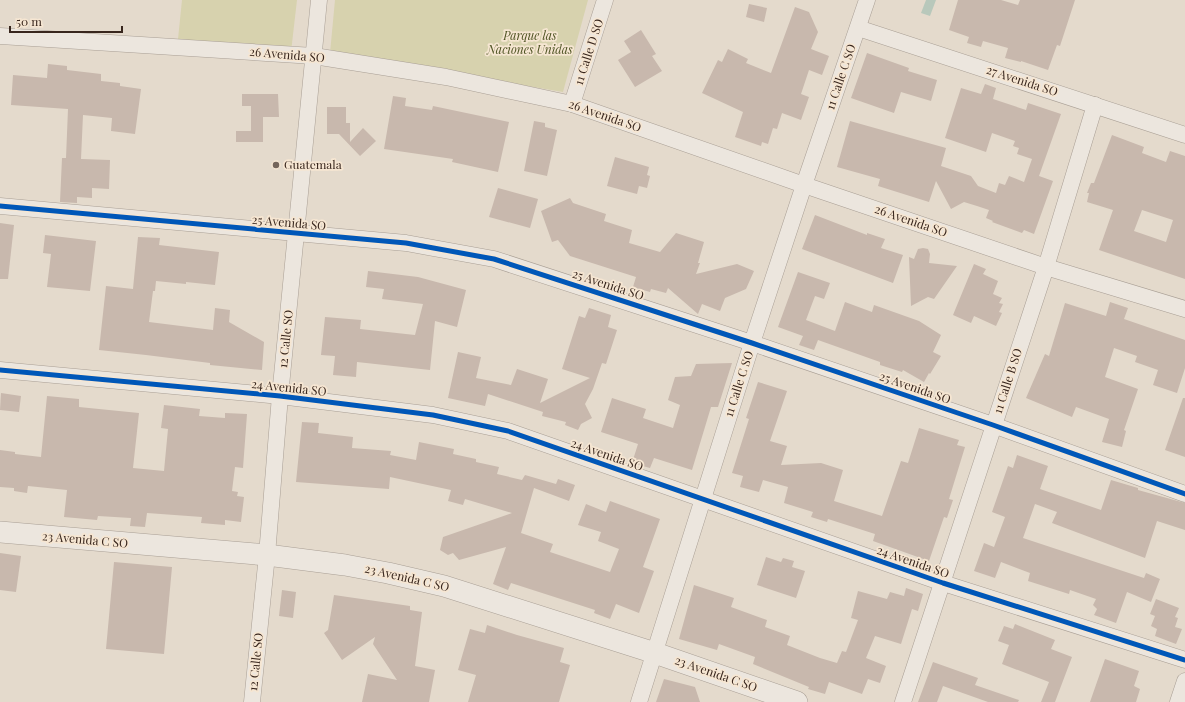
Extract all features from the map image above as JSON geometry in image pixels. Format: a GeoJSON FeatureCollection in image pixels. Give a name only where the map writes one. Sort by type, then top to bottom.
{"type":"FeatureCollection","features":[{"type":"Feature","properties":{"kind":"street","name":"12 Calle SO"},"geometry":{"type":"LineString","coordinates":[[252,702],[319,0]]}},
{"type":"Feature","properties":{"kind":"street","name":"11 Calle D SO"},"geometry":{"type":"LineString","coordinates":[[572,104],[605,0]]}},
{"type":"Feature","properties":{"kind":"street","name":"11 Calle C SO"},"geometry":{"type":"LineString","coordinates":[[639,702],[752,343],[867,0]]}},
{"type":"Feature","properties":{"kind":"street","name":"27 Avenida SO"},"geometry":{"type":"LineString","coordinates":[[858,28],[1185,135]]}},
{"type":"Feature","properties":{"kind":"street","name":"26 Avenida SO"},"geometry":{"type":"LineString","coordinates":[[0,36],[314,56],[446,77],[572,104],[1046,267],[1185,310]]}},
{"type":"Feature","properties":{"kind":"street","name":"11 Calle B SO"},"geometry":{"type":"LineString","coordinates":[[903,702],[1046,267],[1095,105]]}},
{"type":"Feature","properties":{"kind":"street","name":"25 Avenida SO"},"geometry":{"type":"LineString","coordinates":[[0,206],[406,243],[494,259],[752,343],[993,425],[1185,494]]}},
{"type":"Feature","properties":{"kind":"street","name":"24 Avenida SO"},"geometry":{"type":"LineString","coordinates":[[0,370],[280,396],[434,416],[508,431],[943,583],[1185,660]]}},
{"type":"Feature","properties":{"kind":"street","name":"23 Avenida C SO"},"geometry":{"type":"LineString","coordinates":[[0,532],[267,555],[345,565],[444,586],[655,653],[797,702]]}},
{"type":"Feature","properties":{"kind":"street"},"geometry":{"type":"LineString","coordinates":[[1178,702],[1185,681]]}},
{"type":"Feature","properties":{"kind":"green space"},"geometry":{"type":"Polygon","coordinates":[[[182,0],[297,0],[291,52],[178,39],[182,0]]]}},
{"type":"Feature","properties":{"kind":"green space","name":"Parque las Naciones Unidas"},"geometry":{"type":"Polygon","coordinates":[[[335,0],[588,0],[563,92],[330,53],[335,0]]]}},
{"type":"Feature","properties":{"kind":"shaded area"},"geometry":{"type":"Polygon","coordinates":[[[926,0],[936,0],[930,16],[921,13],[926,0]]]}},
{"type":"Feature","properties":{"kind":"building"},"geometry":{"type":"Polygon","coordinates":[[[958,0],[1001,0],[1018,5],[1020,0],[1075,0],[1060,46],[1057,45],[1048,70],[1021,61],[1005,58],[1008,48],[983,41],[981,47],[967,43],[969,37],[949,30],[958,0]]]}},
{"type":"Feature","properties":{"kind":"building"},"geometry":{"type":"Polygon","coordinates":[[[749,4],[767,8],[764,22],[746,17],[749,4]]]}},
{"type":"Feature","properties":{"kind":"building"},"geometry":{"type":"Polygon","coordinates":[[[795,7],[809,12],[818,32],[811,49],[829,56],[822,75],[809,70],[801,94],[809,97],[801,120],[782,113],[777,129],[773,128],[768,144],[762,142],[761,146],[735,137],[743,112],[702,93],[718,60],[722,62],[728,49],[748,59],[746,63],[771,73],[795,7]]]}},
{"type":"Feature","properties":{"kind":"building"},"geometry":{"type":"Polygon","coordinates":[[[641,30],[656,54],[652,56],[662,71],[635,87],[618,60],[631,52],[624,41],[641,30]]]}},
{"type":"Feature","properties":{"kind":"building"},"geometry":{"type":"Polygon","coordinates":[[[867,53],[909,68],[908,71],[937,80],[931,101],[901,92],[894,113],[851,98],[867,53]]]}},
{"type":"Feature","properties":{"kind":"building"},"geometry":{"type":"Polygon","coordinates":[[[48,64],[67,66],[67,70],[101,74],[101,81],[120,83],[120,86],[141,89],[135,134],[111,131],[112,118],[83,115],[81,159],[110,160],[109,189],[92,188],[92,198],[77,197],[77,203],[60,202],[62,158],[66,158],[68,109],[11,105],[13,75],[47,78],[48,64]]]}},
{"type":"Feature","properties":{"kind":"building"},"geometry":{"type":"Polygon","coordinates":[[[985,84],[996,88],[993,99],[1026,110],[1028,103],[1061,114],[1039,176],[1053,181],[1034,234],[1024,230],[1022,233],[992,222],[993,221],[986,218],[989,210],[964,202],[951,209],[936,181],[929,202],[878,186],[880,179],[837,167],[850,121],[946,148],[941,166],[971,176],[978,186],[996,193],[999,183],[1005,185],[1009,176],[1024,182],[1032,159],[1017,154],[1019,148],[1013,146],[1015,141],[992,133],[986,152],[945,138],[961,88],[981,94],[985,84]]]}},
{"type":"Feature","properties":{"kind":"building"},"geometry":{"type":"Polygon","coordinates":[[[242,94],[278,94],[279,117],[263,117],[263,142],[236,142],[236,131],[251,131],[251,106],[242,106],[242,94]]]}},
{"type":"Feature","properties":{"kind":"building"},"geometry":{"type":"Polygon","coordinates":[[[393,96],[406,98],[405,106],[432,110],[433,106],[509,122],[498,172],[452,162],[453,159],[384,149],[393,96]]]}},
{"type":"Feature","properties":{"kind":"building"},"geometry":{"type":"Polygon","coordinates":[[[327,107],[346,107],[346,123],[350,123],[350,142],[363,128],[376,141],[360,156],[339,134],[327,134],[327,107]]]}},
{"type":"Feature","properties":{"kind":"building"},"geometry":{"type":"Polygon","coordinates":[[[534,121],[545,123],[545,127],[557,130],[547,176],[524,171],[534,121]]]}},
{"type":"Feature","properties":{"kind":"building"},"geometry":{"type":"Polygon","coordinates":[[[1112,135],[1144,147],[1142,153],[1166,162],[1170,151],[1185,156],[1185,279],[1099,250],[1113,210],[1087,202],[1089,193],[1087,193],[1091,183],[1094,183],[1112,135]],[[1142,210],[1134,231],[1166,242],[1173,220],[1142,210]]]}},
{"type":"Feature","properties":{"kind":"building"},"geometry":{"type":"Polygon","coordinates":[[[615,157],[649,167],[647,175],[650,176],[647,188],[639,186],[637,194],[607,186],[615,157]]]}},
{"type":"Feature","properties":{"kind":"building"},"geometry":{"type":"Polygon","coordinates":[[[498,188],[538,199],[530,228],[489,217],[498,188]]]}},
{"type":"Feature","properties":{"kind":"building"},"geometry":{"type":"Polygon","coordinates":[[[570,198],[573,203],[606,214],[604,221],[632,230],[629,243],[660,252],[676,233],[704,242],[698,263],[700,263],[696,274],[737,264],[754,271],[746,289],[725,298],[720,311],[702,304],[698,314],[668,288],[666,293],[651,289],[650,292],[633,287],[636,277],[570,256],[558,240],[552,242],[541,211],[570,198]]]}},
{"type":"Feature","properties":{"kind":"building"},"geometry":{"type":"Polygon","coordinates":[[[815,215],[867,235],[867,233],[885,239],[881,248],[903,255],[893,283],[802,249],[815,215]]]}},
{"type":"Feature","properties":{"kind":"building"},"geometry":{"type":"Polygon","coordinates":[[[0,223],[14,225],[8,279],[0,279],[0,223]]]}},
{"type":"Feature","properties":{"kind":"building"},"geometry":{"type":"Polygon","coordinates":[[[45,235],[96,241],[90,291],[47,287],[51,254],[43,253],[45,235]]]}},
{"type":"Feature","properties":{"kind":"building"},"geometry":{"type":"Polygon","coordinates":[[[138,237],[160,238],[159,245],[219,252],[215,285],[156,281],[155,291],[153,291],[149,322],[213,330],[215,308],[230,310],[229,322],[264,342],[262,370],[210,365],[210,363],[99,350],[106,286],[133,289],[138,237]]]}},
{"type":"Feature","properties":{"kind":"building"},"geometry":{"type":"Polygon","coordinates":[[[918,249],[928,249],[930,254],[929,263],[957,266],[934,299],[928,297],[911,306],[909,257],[914,259],[918,249]]]}},
{"type":"Feature","properties":{"kind":"building"},"geometry":{"type":"Polygon","coordinates":[[[974,264],[986,269],[983,274],[998,281],[993,294],[1002,298],[999,303],[1003,304],[999,312],[1002,313],[996,326],[974,316],[971,323],[953,315],[974,264]]]}},
{"type":"Feature","properties":{"kind":"building"},"geometry":{"type":"Polygon","coordinates":[[[368,271],[418,277],[466,290],[457,327],[435,321],[430,370],[357,362],[356,377],[333,375],[335,356],[321,355],[325,317],[361,320],[360,329],[415,335],[423,304],[382,299],[384,289],[366,287],[368,271]]]}},
{"type":"Feature","properties":{"kind":"building"},"geometry":{"type":"Polygon","coordinates":[[[798,272],[830,283],[824,299],[815,296],[806,320],[835,331],[845,302],[872,312],[874,305],[919,321],[941,335],[933,352],[941,356],[924,382],[903,370],[902,372],[880,365],[880,362],[818,340],[814,350],[799,345],[803,336],[778,327],[798,272]]]}},
{"type":"Feature","properties":{"kind":"building"},"geometry":{"type":"Polygon","coordinates":[[[1110,302],[1128,308],[1124,319],[1185,340],[1185,368],[1177,393],[1153,385],[1158,370],[1135,362],[1137,356],[1114,348],[1105,377],[1138,389],[1124,430],[1126,431],[1122,447],[1102,442],[1109,419],[1076,407],[1072,417],[1026,398],[1045,354],[1049,356],[1065,303],[1106,316],[1110,302]]]}},
{"type":"Feature","properties":{"kind":"building"},"geometry":{"type":"Polygon","coordinates":[[[589,308],[611,315],[608,327],[617,330],[606,364],[602,363],[593,389],[585,404],[592,418],[581,424],[578,430],[565,425],[566,422],[542,416],[543,412],[488,394],[485,406],[448,398],[458,352],[481,357],[476,378],[511,385],[517,369],[548,379],[540,403],[590,378],[562,369],[579,316],[585,318],[589,308]]]}},
{"type":"Feature","properties":{"kind":"building"},"geometry":{"type":"Polygon","coordinates":[[[732,363],[718,407],[711,407],[692,470],[654,458],[650,468],[632,463],[638,444],[601,432],[612,398],[646,409],[643,418],[673,428],[680,405],[668,400],[675,377],[691,376],[696,364],[732,363]]]}},
{"type":"Feature","properties":{"kind":"building"},"geometry":{"type":"Polygon","coordinates":[[[758,382],[787,391],[770,441],[787,446],[781,465],[821,463],[843,470],[834,501],[882,516],[901,461],[908,463],[919,428],[959,440],[957,445],[965,447],[949,499],[953,500],[947,518],[944,517],[929,561],[873,541],[875,534],[828,519],[827,522],[811,517],[813,512],[784,503],[788,487],[763,480],[759,492],[740,487],[743,476],[732,473],[749,419],[746,418],[758,382]]]}},
{"type":"Feature","properties":{"kind":"building"},"geometry":{"type":"Polygon","coordinates":[[[1,393],[21,396],[19,412],[0,410],[1,393]]]}},
{"type":"Feature","properties":{"kind":"building"},"geometry":{"type":"Polygon","coordinates":[[[47,396],[79,399],[79,407],[139,413],[133,468],[164,471],[168,429],[161,428],[164,405],[200,409],[199,416],[225,418],[225,413],[247,414],[243,468],[235,467],[232,491],[238,492],[237,496],[244,497],[241,522],[225,520],[225,525],[201,523],[202,517],[147,513],[145,527],[130,526],[131,518],[98,516],[97,520],[64,517],[67,490],[28,486],[27,493],[14,491],[14,488],[0,487],[0,450],[15,452],[15,454],[41,457],[47,396]]]}},
{"type":"Feature","properties":{"kind":"building"},"geometry":{"type":"Polygon","coordinates":[[[1183,398],[1185,398],[1185,457],[1165,450],[1183,398]]]}},
{"type":"Feature","properties":{"kind":"building"},"geometry":{"type":"Polygon","coordinates":[[[302,422],[319,423],[318,433],[353,437],[352,448],[391,451],[390,455],[416,460],[419,442],[454,449],[453,454],[476,459],[476,462],[499,467],[497,474],[522,480],[525,475],[556,484],[558,479],[575,485],[569,501],[534,488],[521,533],[553,544],[550,552],[610,572],[619,549],[598,541],[601,532],[578,525],[586,504],[606,512],[610,501],[660,519],[643,567],[654,571],[639,613],[616,604],[610,619],[594,613],[595,610],[511,583],[508,590],[493,584],[506,547],[459,560],[453,553],[448,555],[440,550],[443,537],[512,513],[465,499],[463,505],[448,501],[451,490],[390,477],[389,489],[296,482],[302,422]]]}},
{"type":"Feature","properties":{"kind":"building"},"geometry":{"type":"Polygon","coordinates":[[[1017,455],[1048,466],[1040,489],[1101,510],[1111,480],[1138,488],[1138,490],[1185,503],[1185,530],[1157,521],[1145,558],[1052,523],[1057,512],[1035,504],[1023,538],[1144,578],[1146,573],[1160,579],[1151,602],[1127,592],[1116,623],[1094,615],[1097,609],[1093,605],[1096,599],[1070,590],[1069,594],[1028,581],[1030,573],[1001,562],[995,578],[974,571],[984,543],[994,547],[1005,517],[992,512],[1008,466],[1013,468],[1017,455]]]}},
{"type":"Feature","properties":{"kind":"building"},"geometry":{"type":"Polygon","coordinates":[[[0,553],[21,556],[16,592],[0,590],[0,553]]]}},
{"type":"Feature","properties":{"kind":"building"},"geometry":{"type":"Polygon","coordinates":[[[766,557],[781,562],[783,558],[794,561],[792,567],[805,571],[796,598],[757,585],[766,557]]]}},
{"type":"Feature","properties":{"kind":"building"},"geometry":{"type":"Polygon","coordinates":[[[114,562],[172,567],[164,654],[106,649],[114,562]]]}},
{"type":"Feature","properties":{"kind":"building"},"geometry":{"type":"Polygon","coordinates":[[[694,585],[734,598],[731,607],[767,620],[765,627],[790,636],[787,645],[837,663],[842,651],[846,652],[858,620],[851,618],[858,591],[887,599],[890,592],[904,596],[906,588],[923,594],[918,611],[912,609],[901,644],[875,636],[866,658],[886,666],[880,683],[868,679],[862,694],[829,682],[825,694],[808,689],[809,687],[753,664],[755,657],[719,644],[717,650],[679,639],[694,585]]]}},
{"type":"Feature","properties":{"kind":"building"},"geometry":{"type":"Polygon","coordinates":[[[282,590],[296,592],[293,618],[279,616],[282,590]]]}},
{"type":"Feature","properties":{"kind":"building"},"geometry":{"type":"Polygon","coordinates":[[[334,595],[410,606],[410,610],[422,612],[415,666],[435,670],[429,702],[362,702],[368,674],[397,680],[373,644],[375,637],[342,660],[324,633],[328,630],[334,595]]]}},
{"type":"Feature","properties":{"kind":"building"},"geometry":{"type":"Polygon","coordinates":[[[1156,599],[1179,608],[1175,617],[1178,618],[1175,627],[1182,629],[1176,644],[1155,636],[1157,629],[1151,626],[1155,616],[1150,614],[1156,599]]]}},
{"type":"Feature","properties":{"kind":"building"},"geometry":{"type":"Polygon","coordinates":[[[1015,624],[1055,640],[1051,649],[1072,657],[1055,702],[1041,702],[1049,682],[1002,664],[1009,645],[998,641],[1004,626],[1013,629],[1015,624]]]}},
{"type":"Feature","properties":{"kind":"building"},"geometry":{"type":"Polygon","coordinates":[[[487,625],[564,648],[560,662],[570,665],[559,702],[468,702],[476,675],[458,670],[470,629],[485,633],[487,625]]]}},
{"type":"Feature","properties":{"kind":"building"},"geometry":{"type":"Polygon","coordinates":[[[1105,659],[1139,671],[1134,686],[1140,689],[1136,702],[1090,702],[1105,659]]]}},
{"type":"Feature","properties":{"kind":"building"},"geometry":{"type":"Polygon","coordinates":[[[933,662],[978,678],[975,685],[1019,700],[1018,702],[988,702],[943,686],[937,702],[918,702],[933,662]]]}},
{"type":"Feature","properties":{"kind":"building"},"geometry":{"type":"Polygon","coordinates":[[[664,679],[695,687],[700,702],[656,702],[664,679]]]}},
{"type":"Feature","properties":{"kind":"cycle path"},"geometry":{"type":"LineString","coordinates":[[0,206],[406,243],[494,259],[752,343],[993,425],[1185,494]]}},
{"type":"Feature","properties":{"kind":"cycle path"},"geometry":{"type":"LineString","coordinates":[[0,370],[280,396],[433,415],[508,431],[943,583],[1185,660]]}},
{"type":"Feature","properties":{"kind":"place","name":"Guatemala"},"geometry":{"type":"Point","coordinates":[276,165]}}]}
